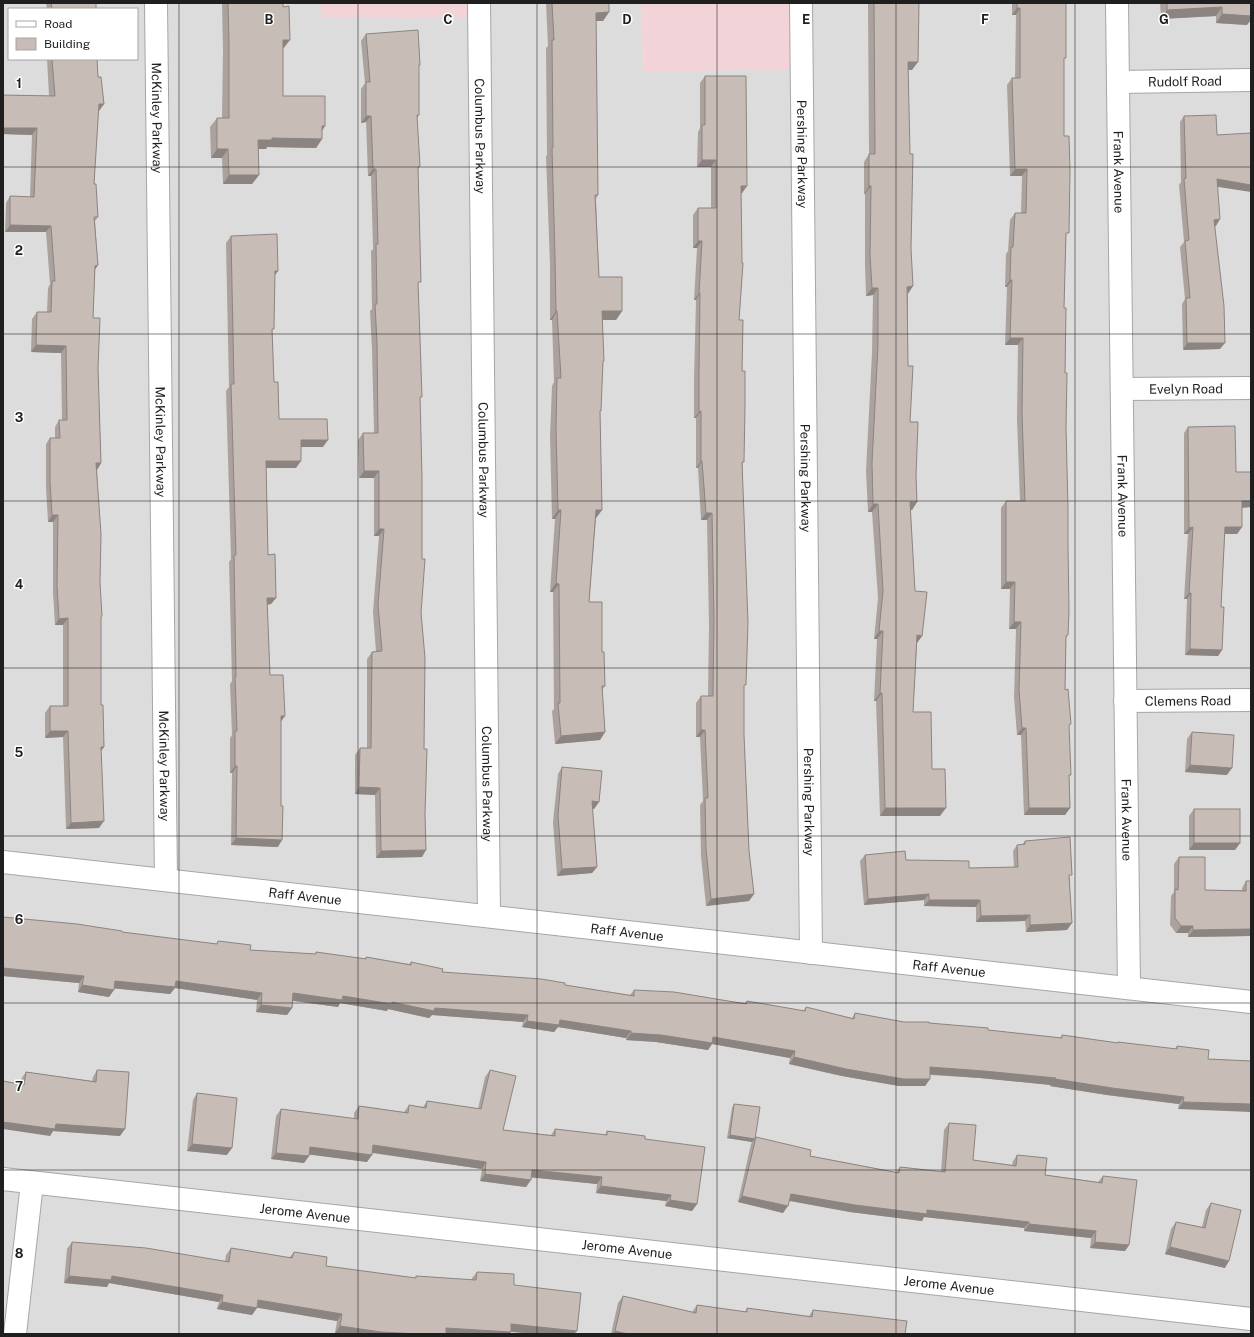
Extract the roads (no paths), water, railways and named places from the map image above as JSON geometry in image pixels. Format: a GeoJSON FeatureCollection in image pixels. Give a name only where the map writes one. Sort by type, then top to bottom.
{"type":"FeatureCollection","features":[{"type":"Feature","properties":{"kind":"street","name":"McKinley Parkway"},"geometry":{"type":"LineString","coordinates":[[156,3],[166,880]]}},
{"type":"Feature","properties":{"kind":"street","name":"Columbus Parkway"},"geometry":{"type":"LineString","coordinates":[[479,3],[488,916]]}},
{"type":"Feature","properties":{"kind":"street","name":"Pershing Parkway"},"geometry":{"type":"LineString","coordinates":[[801,3],[812,953]]}},
{"type":"Feature","properties":{"kind":"street","name":"Frank Avenue"},"geometry":{"type":"LineString","coordinates":[[1117,3],[1126,701],[1128,988]]}},
{"type":"Feature","properties":{"kind":"street","name":"Rudolf Road"},"geometry":{"type":"LineString","coordinates":[[1118,82],[1251,80]]}},
{"type":"Feature","properties":{"kind":"street","name":"Evelyn Road"},"geometry":{"type":"LineString","coordinates":[[1122,389],[1251,388]]}},
{"type":"Feature","properties":{"kind":"street","name":"Clemens Road"},"geometry":{"type":"LineString","coordinates":[[1126,701],[1251,700]]}},
{"type":"Feature","properties":{"kind":"street","name":"Raff Avenue"},"geometry":{"type":"LineString","coordinates":[[3,862],[1251,1002]]}},
{"type":"Feature","properties":{"kind":"street","name":"Jerome Avenue"},"geometry":{"type":"LineString","coordinates":[[3,1179],[1251,1319]]}},
{"type":"Feature","properties":{"kind":"street"},"geometry":{"type":"LineString","coordinates":[[15,1334],[32,1182]]}}]}
